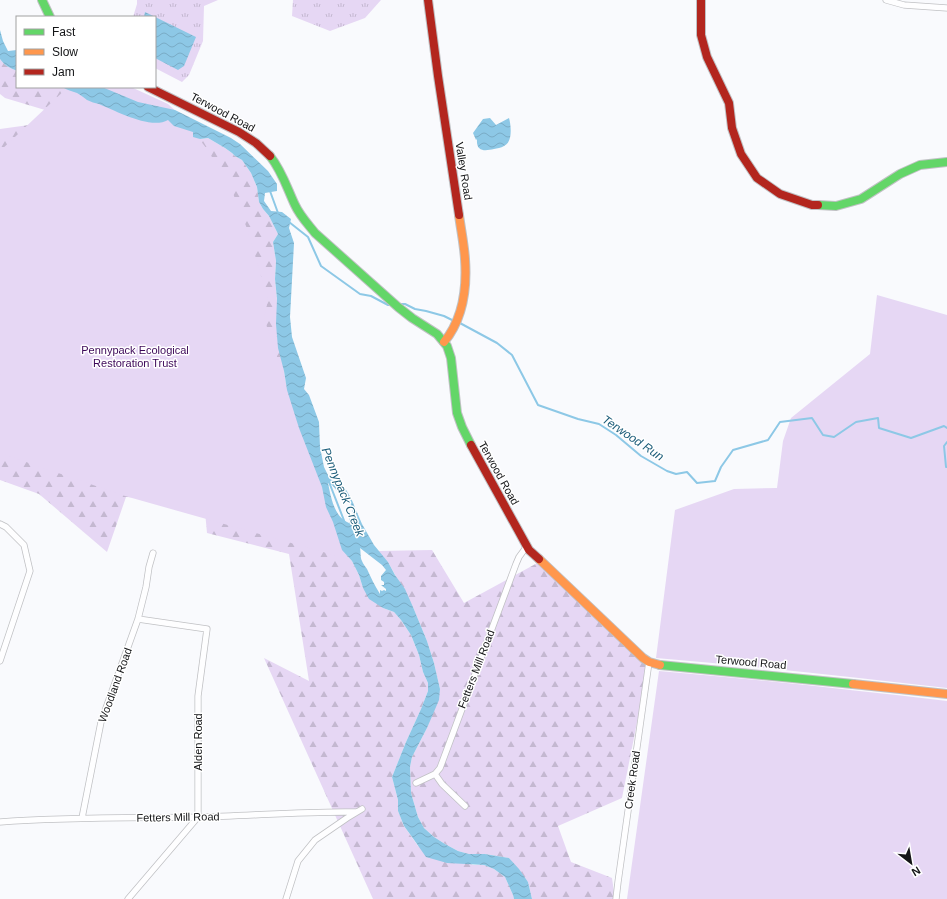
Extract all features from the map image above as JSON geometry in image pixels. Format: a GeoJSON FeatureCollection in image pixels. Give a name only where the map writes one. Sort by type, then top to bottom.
{"type":"FeatureCollection","features":[{"type":"Feature","properties":{"kind":"street"},"geometry":{"type":"LineString","coordinates":[[42,0],[50,16]]}},
{"type":"Feature","properties":{"kind":"street","name":"Valley Road"},"geometry":{"type":"LineString","coordinates":[[428,0],[465,257],[466,278],[465,291],[455,326],[444,342]]}},
{"type":"Feature","properties":{"kind":"street"},"geometry":{"type":"LineString","coordinates":[[701,0],[701,35],[707,57],[729,103],[732,128],[741,154],[757,178],[780,194],[812,205],[836,206],[861,199],[900,174],[920,165],[947,162]]}},
{"type":"Feature","properties":{"kind":"street"},"geometry":{"type":"LineString","coordinates":[[886,0],[904,5],[947,8]]}},
{"type":"Feature","properties":{"kind":"street","name":"Terwood Road"},"geometry":{"type":"LineString","coordinates":[[150,88],[239,132],[265,150],[275,162],[299,212],[309,226],[398,307],[437,334],[444,342],[449,351],[457,413],[462,427],[527,546],[537,558],[634,651],[649,662],[665,666],[947,694]]}},
{"type":"Feature","properties":{"kind":"street"},"geometry":{"type":"LineString","coordinates":[[0,524],[6,527],[24,545],[30,571],[0,661]]}},
{"type":"Feature","properties":{"kind":"street","name":"Fetters Mill Road"},"geometry":{"type":"LineString","coordinates":[[435,774],[440,768],[516,564],[527,546]]}},
{"type":"Feature","properties":{"kind":"street","name":"Woodland Road"},"geometry":{"type":"LineString","coordinates":[[82,818],[101,722],[138,619],[153,553]]}},
{"type":"Feature","properties":{"kind":"street","name":"Alden Road"},"geometry":{"type":"LineString","coordinates":[[138,619],[207,629],[198,696],[198,817]]}},
{"type":"Feature","properties":{"kind":"street","name":"Creek Road"},"geometry":{"type":"LineString","coordinates":[[616,899],[649,662]]}},
{"type":"Feature","properties":{"kind":"street"},"geometry":{"type":"LineString","coordinates":[[416,783],[435,774],[442,784],[464,806]]}},
{"type":"Feature","properties":{"kind":"street"},"geometry":{"type":"LineString","coordinates":[[286,899],[298,861],[315,840],[362,809]]}},
{"type":"Feature","properties":{"kind":"street","name":"Fetters Mill Road"},"geometry":{"type":"LineString","coordinates":[[0,822],[82,818],[198,817],[308,812],[356,812]]}},
{"type":"Feature","properties":{"kind":"street"},"geometry":{"type":"LineString","coordinates":[[128,899],[198,817]]}},
{"type":"Feature","properties":{"kind":"green space"},"geometry":{"type":"Polygon","coordinates":[[[137,0],[218,0],[204,6],[203,41],[189,75],[182,82],[156,69],[156,16],[133,16],[137,0]]]}},
{"type":"Feature","properties":{"kind":"green space"},"geometry":{"type":"Polygon","coordinates":[[[293,0],[381,0],[365,18],[330,31],[292,16],[293,0]]]}},
{"type":"Feature","properties":{"kind":"green space","name":"Pennypack Ecological Restoration Trust"},"geometry":{"type":"Polygon","coordinates":[[[0,59],[7,66],[16,70],[16,88],[64,88],[200,139],[208,138],[242,160],[251,173],[257,187],[259,202],[269,216],[278,234],[273,242],[276,261],[275,279],[287,390],[342,550],[352,561],[359,575],[363,588],[383,608],[394,612],[411,635],[428,683],[428,691],[392,777],[398,800],[398,811],[404,826],[418,846],[473,865],[484,865],[494,869],[505,877],[514,899],[373,899],[264,658],[309,681],[289,554],[207,533],[204,501],[126,497],[107,552],[39,494],[0,480],[0,129],[29,125],[65,116],[5,98],[0,94],[0,59]]]}},
{"type":"Feature","properties":{"kind":"green space","name":"Pennypack Ecological Restoration Trust"},"geometry":{"type":"Polygon","coordinates":[[[67,88],[133,88],[168,104],[181,116],[207,149],[220,170],[232,191],[248,231],[268,300],[264,318],[292,402],[348,559],[125,496],[0,453],[0,382],[2,381],[0,374],[0,151],[67,88]]]}},
{"type":"Feature","properties":{"kind":"green space"},"geometry":{"type":"Polygon","coordinates":[[[877,295],[947,315],[947,688],[765,668],[656,658],[675,510],[734,489],[777,488],[783,441],[791,418],[870,354],[877,295]]]}},
{"type":"Feature","properties":{"kind":"green space"},"geometry":{"type":"Polygon","coordinates":[[[432,550],[464,603],[541,561],[649,662],[622,798],[558,826],[571,862],[612,878],[615,899],[532,899],[528,882],[509,858],[485,854],[469,854],[458,851],[434,837],[424,828],[418,817],[411,793],[410,767],[412,757],[427,728],[440,689],[427,641],[413,607],[388,562],[378,551],[432,550]]]}},
{"type":"Feature","properties":{"kind":"green space"},"geometry":{"type":"Polygon","coordinates":[[[659,671],[767,681],[947,701],[947,899],[627,899],[659,671]]]}},
{"type":"Feature","properties":{"kind":"water"},"geometry":{"type":"Polygon","coordinates":[[[145,12],[153,16],[144,16],[145,12]]]}},
{"type":"Feature","properties":{"kind":"water"},"geometry":{"type":"Polygon","coordinates":[[[156,17],[196,37],[184,66],[178,70],[156,59],[156,17]]]}},
{"type":"Feature","properties":{"kind":"water"},"geometry":{"type":"Polygon","coordinates":[[[0,30],[8,51],[16,50],[16,70],[7,66],[0,59],[0,30]]]}},
{"type":"Feature","properties":{"kind":"water"},"geometry":{"type":"Polygon","coordinates":[[[64,88],[104,88],[138,102],[175,110],[240,144],[268,171],[277,184],[277,191],[265,193],[264,201],[271,211],[282,212],[291,219],[289,228],[294,243],[290,317],[292,337],[306,378],[304,389],[309,395],[319,422],[320,447],[324,467],[332,480],[338,482],[340,486],[345,488],[374,545],[388,562],[405,589],[427,641],[440,689],[439,700],[412,757],[410,767],[411,793],[418,817],[424,828],[434,837],[458,851],[469,854],[485,854],[509,858],[528,882],[532,899],[514,899],[505,877],[494,869],[484,865],[447,863],[426,857],[404,826],[398,811],[398,800],[392,777],[428,691],[428,683],[411,635],[394,612],[383,608],[369,599],[352,561],[342,550],[333,522],[326,507],[322,487],[299,428],[287,390],[278,348],[276,324],[276,261],[273,242],[278,234],[269,216],[259,202],[257,187],[251,173],[242,160],[208,138],[200,139],[193,137],[193,132],[174,126],[168,120],[152,123],[124,115],[88,101],[77,93],[64,88]],[[328,483],[334,506],[344,520],[349,523],[349,518],[354,523],[355,522],[354,518],[352,517],[351,506],[348,498],[344,494],[337,491],[331,484],[328,483]],[[360,548],[362,562],[380,594],[380,590],[386,591],[386,589],[381,585],[384,585],[384,582],[381,580],[381,576],[386,570],[382,565],[360,548]]]}},
{"type":"Feature","properties":{"kind":"water"},"geometry":{"type":"Polygon","coordinates":[[[490,118],[496,125],[509,118],[511,129],[509,141],[503,147],[491,150],[482,150],[478,146],[477,139],[476,140],[473,133],[483,119],[490,118]]]}},
{"type":"Feature","properties":{"kind":"waterway","name":"Pennypack Creek"},"geometry":{"type":"LineString","coordinates":[[270,191],[278,213]]}},
{"type":"Feature","properties":{"kind":"waterway","name":"Terwood Run"},"geometry":{"type":"LineString","coordinates":[[289,222],[308,237],[321,266],[360,294],[371,296],[388,305],[391,305]]}},
{"type":"Feature","properties":{"kind":"waterway","name":"Terwood Run"},"geometry":{"type":"LineString","coordinates":[[400,304],[405,304],[415,309],[444,316],[454,321]]}},
{"type":"Feature","properties":{"kind":"waterway","name":"Terwood Run"},"geometry":{"type":"LineString","coordinates":[[458,322],[497,343],[512,355],[538,405],[578,419],[599,424],[616,435],[641,456],[667,471],[676,474],[687,472],[697,483],[715,481],[721,467],[733,450],[768,440],[780,422],[812,418],[823,435],[834,437],[856,422],[878,418],[879,428],[911,438],[944,426],[947,428]]}},
{"type":"Feature","properties":{"kind":"waterway","name":"Terwood Run"},"geometry":{"type":"LineString","coordinates":[[947,442],[944,446],[947,467]]}},
{"type":"Feature","properties":{"kind":"waterway","name":"Pennypack Creek"},"geometry":{"type":"LineString","coordinates":[[329,482],[345,523]]}},
{"type":"Feature","properties":{"kind":"traffic: fast"},"geometry":{"type":"LineString","coordinates":[[42,0],[50,16]]}},
{"type":"Feature","properties":{"kind":"traffic: fast"},"geometry":{"type":"LineString","coordinates":[[270,156],[281,174],[297,209],[315,233],[398,307],[437,334],[447,346],[451,358],[457,413],[471,445]]}},
{"type":"Feature","properties":{"kind":"traffic: fast"},"geometry":{"type":"LineString","coordinates":[[818,205],[836,206],[861,199],[900,174],[920,165],[947,162]]}},
{"type":"Feature","properties":{"kind":"traffic: fast"},"geometry":{"type":"LineString","coordinates":[[660,665],[853,684]]}},
{"type":"Feature","properties":{"kind":"traffic: slow"},"geometry":{"type":"LineString","coordinates":[[444,342],[456,323],[460,313],[464,292],[465,259],[459,215]]}},
{"type":"Feature","properties":{"kind":"traffic: slow"},"geometry":{"type":"LineString","coordinates":[[539,559],[643,658],[649,662],[660,665]]}},
{"type":"Feature","properties":{"kind":"traffic: slow"},"geometry":{"type":"LineString","coordinates":[[853,684],[947,694]]}},
{"type":"Feature","properties":{"kind":"traffic: jam"},"geometry":{"type":"LineString","coordinates":[[428,0],[459,215]]}},
{"type":"Feature","properties":{"kind":"traffic: jam"},"geometry":{"type":"LineString","coordinates":[[701,0],[701,35],[707,57],[729,103],[732,128],[741,154],[757,178],[780,194],[812,205],[818,205]]}},
{"type":"Feature","properties":{"kind":"traffic: jam"},"geometry":{"type":"LineString","coordinates":[[150,88],[239,132],[256,143],[270,156]]}},
{"type":"Feature","properties":{"kind":"traffic: jam"},"geometry":{"type":"LineString","coordinates":[[471,445],[529,550],[539,559]]}}]}
